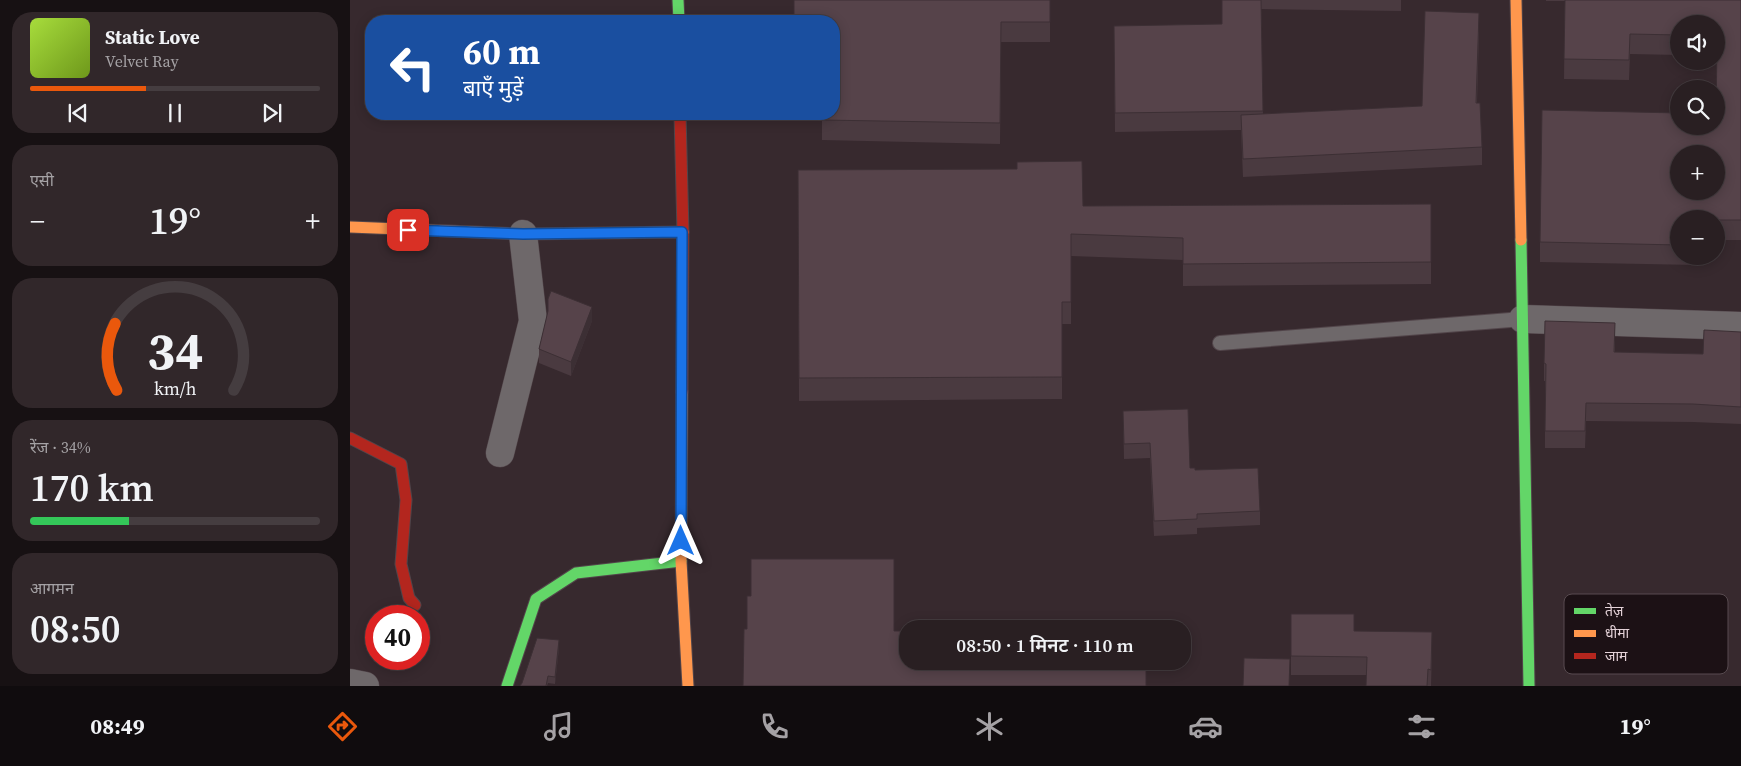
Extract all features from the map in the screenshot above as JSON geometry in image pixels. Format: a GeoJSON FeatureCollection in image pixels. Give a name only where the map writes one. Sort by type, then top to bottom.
{"type":"FeatureCollection","features":[{"type":"Feature","properties":{"kind":"street"},"geometry":{"type":"LineString","coordinates":[[678,0],[679,15]]}},
{"type":"Feature","properties":{"kind":"street"},"geometry":{"type":"LineString","coordinates":[[1516,0],[1529,686]]}},
{"type":"Feature","properties":{"kind":"street"},"geometry":{"type":"LineString","coordinates":[[680,120],[682,232],[681,560],[688,686]]}},
{"type":"Feature","properties":{"kind":"street"},"geometry":{"type":"LineString","coordinates":[[350,227],[523,234],[682,232]]}},
{"type":"Feature","properties":{"kind":"street"},"geometry":{"type":"LineString","coordinates":[[500,453],[533,322],[523,234]]}},
{"type":"Feature","properties":{"kind":"street"},"geometry":{"type":"LineString","coordinates":[[1523,320],[1741,326]]}},
{"type":"Feature","properties":{"kind":"street"},"geometry":{"type":"LineString","coordinates":[[350,438],[401,464],[406,500],[401,564],[409,598],[416,605]]}},
{"type":"Feature","properties":{"kind":"street"},"geometry":{"type":"LineString","coordinates":[[507,686],[536,600],[576,573],[681,560]]}},
{"type":"Feature","properties":{"kind":"street"},"geometry":{"type":"LineString","coordinates":[[350,683],[365,686]]}},
{"type":"Feature","properties":{"kind":"lane"},"geometry":{"type":"LineString","coordinates":[[1220,343],[1523,320]]}},
{"type":"Feature","properties":{"kind":"building"},"geometry":{"type":"Polygon","coordinates":[[[794,0],[1050,0],[1050,22],[1001,22],[1000,123],[822,120],[840,120],[840,15],[794,15],[794,0]]]}},
{"type":"Feature","properties":{"kind":"building"},"geometry":{"type":"Polygon","coordinates":[[[1222,0],[1261,0],[1263,111],[1115,113],[1114,26],[1222,24],[1222,0]]]}},
{"type":"Feature","properties":{"kind":"building"},"geometry":{"type":"Polygon","coordinates":[[[1565,0],[1741,0],[1741,220],[1725,220],[1725,210],[1670,210],[1670,245],[1540,242],[1542,110],[1670,113],[1670,135],[1725,135],[1725,80],[1717,80],[1717,70],[1725,70],[1725,15],[1670,15],[1670,35],[1630,34],[1629,60],[1564,59],[1565,0]]]}},
{"type":"Feature","properties":{"kind":"building"},"geometry":{"type":"Polygon","coordinates":[[[1425,11],[1479,13],[1476,103],[1480,103],[1482,147],[1243,159],[1241,115],[1422,106],[1425,11]]]}},
{"type":"Feature","properties":{"kind":"building"},"geometry":{"type":"Polygon","coordinates":[[[1082,161],[1083,206],[1431,204],[1431,262],[1183,264],[1183,238],[1071,234],[1071,302],[1062,302],[1062,377],[799,378],[798,170],[1017,169],[1017,162],[1082,161]]]}},
{"type":"Feature","properties":{"kind":"building"},"geometry":{"type":"Polygon","coordinates":[[[551,291],[592,307],[571,362],[539,349],[551,291]]]}},
{"type":"Feature","properties":{"kind":"building"},"geometry":{"type":"Polygon","coordinates":[[[1545,321],[1615,323],[1614,352],[1703,354],[1704,330],[1741,332],[1741,407],[1693,404],[1586,403],[1585,431],[1545,431],[1545,321]]]}},
{"type":"Feature","properties":{"kind":"building"},"geometry":{"type":"Polygon","coordinates":[[[1188,409],[1190,468],[1195,468],[1195,470],[1258,468],[1260,511],[1197,514],[1197,519],[1154,521],[1150,443],[1124,444],[1123,411],[1188,409]]]}},
{"type":"Feature","properties":{"kind":"building"},"geometry":{"type":"Polygon","coordinates":[[[751,559],[894,559],[894,631],[899,631],[899,670],[1146,670],[1146,686],[743,686],[744,629],[747,629],[747,596],[751,596],[751,559]]]}},
{"type":"Feature","properties":{"kind":"building"},"geometry":{"type":"Polygon","coordinates":[[[1291,614],[1354,614],[1354,631],[1432,632],[1431,670],[1428,669],[1427,686],[1366,686],[1367,657],[1291,656],[1291,614]]]}},
{"type":"Feature","properties":{"kind":"building"},"geometry":{"type":"Polygon","coordinates":[[[537,638],[559,640],[555,677],[548,676],[546,686],[520,686],[522,683],[537,638]]]}},
{"type":"Feature","properties":{"kind":"building"},"geometry":{"type":"Polygon","coordinates":[[[1244,658],[1290,659],[1289,686],[1243,686],[1244,658]]]}},
{"type":"Feature","properties":{"kind":"traffic: fast"},"geometry":{"type":"LineString","coordinates":[[678,0],[679,15]]}},
{"type":"Feature","properties":{"kind":"traffic: fast"},"geometry":{"type":"LineString","coordinates":[[1521,240],[1529,686]]}},
{"type":"Feature","properties":{"kind":"traffic: fast"},"geometry":{"type":"LineString","coordinates":[[507,686],[536,599],[576,573],[681,561]]}},
{"type":"Feature","properties":{"kind":"traffic: slow"},"geometry":{"type":"LineString","coordinates":[[1516,0],[1521,240]]}},
{"type":"Feature","properties":{"kind":"traffic: slow"},"geometry":{"type":"LineString","coordinates":[[350,227],[523,234],[683,232]]}},
{"type":"Feature","properties":{"kind":"traffic: slow"},"geometry":{"type":"LineString","coordinates":[[682,392],[681,561],[688,686]]}},
{"type":"Feature","properties":{"kind":"traffic: jam"},"geometry":{"type":"LineString","coordinates":[[680,120],[683,232],[682,392]]}},
{"type":"Feature","properties":{"kind":"traffic: jam"},"geometry":{"type":"LineString","coordinates":[[350,438],[401,464],[406,500],[401,564],[409,598],[415,605]]}},
{"type":"Feature","properties":{"kind":"route"},"geometry":{"type":"LineString","coordinates":[[408,230],[523,234],[682,232],[681,541]]}}]}
